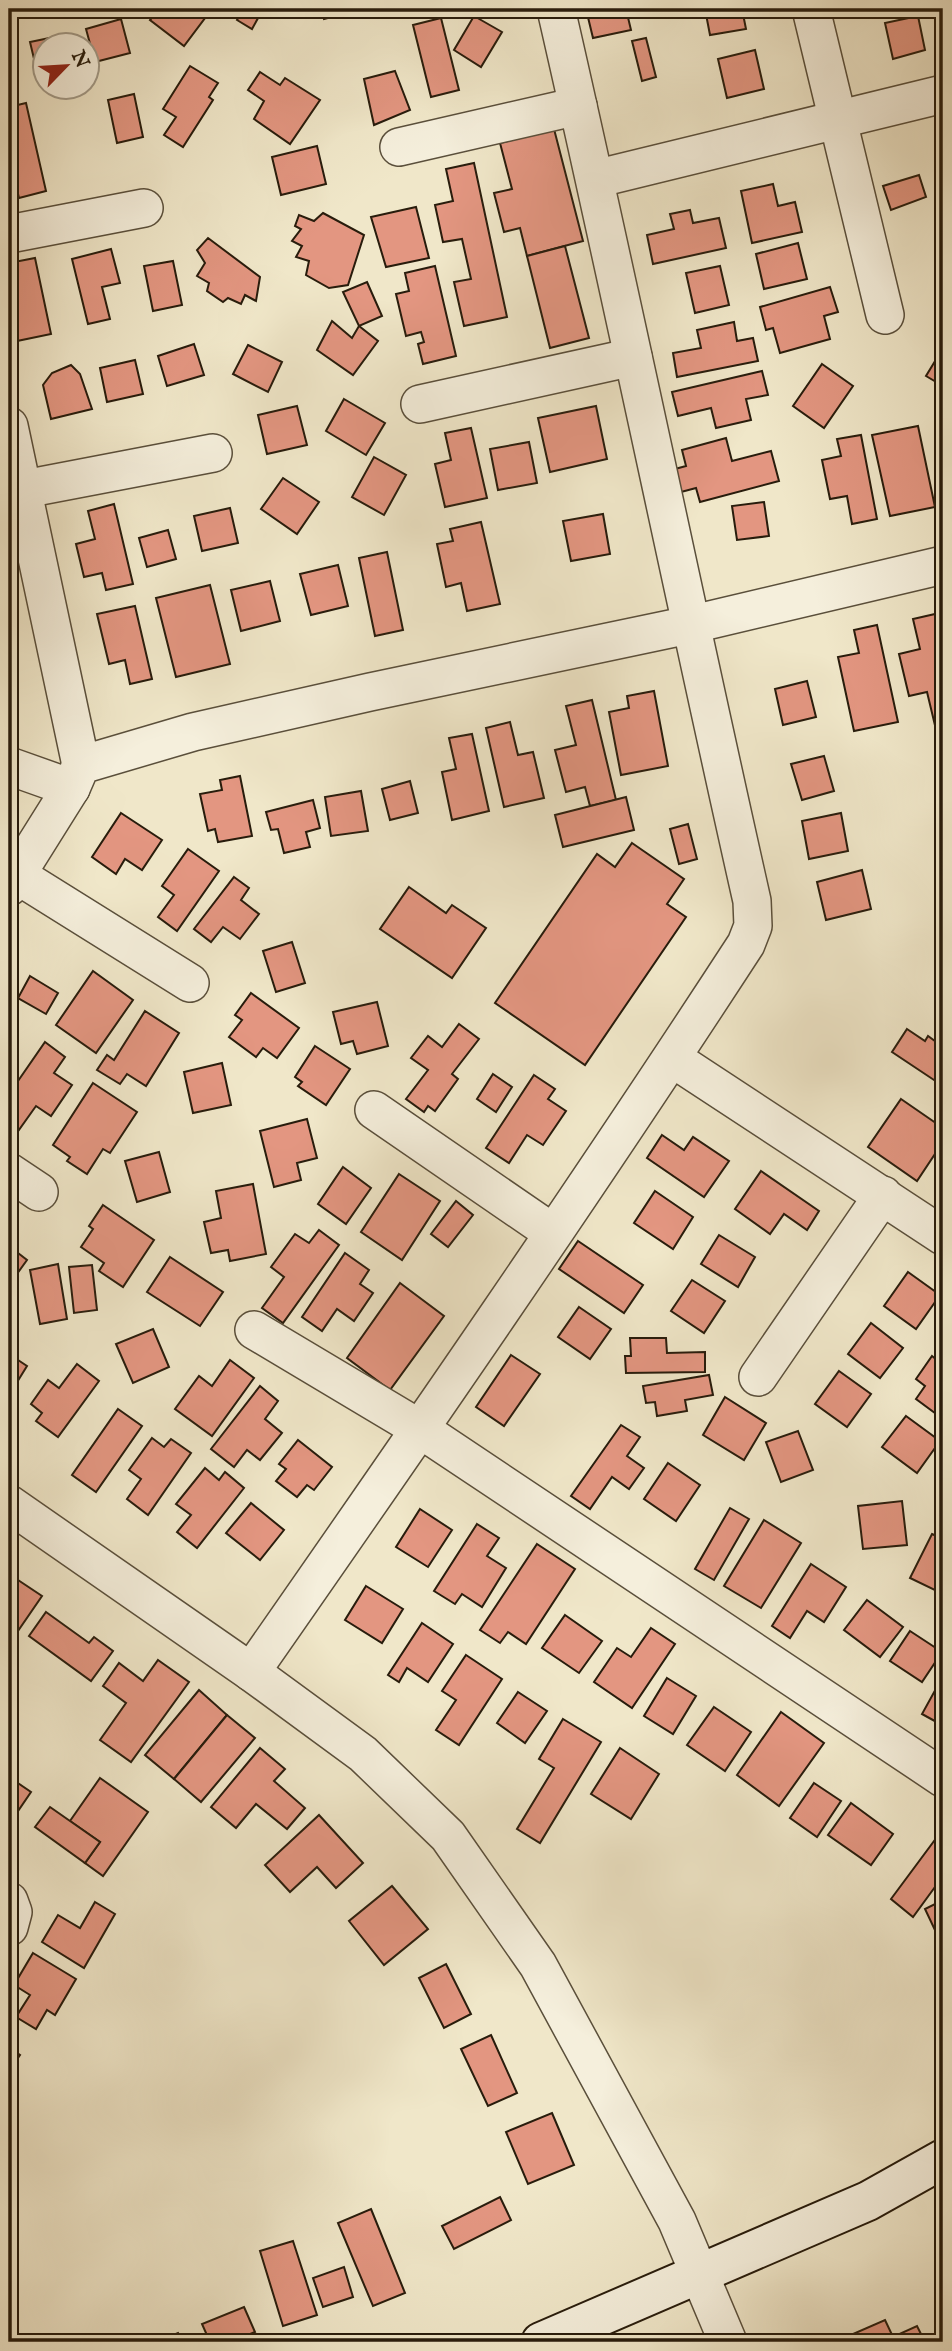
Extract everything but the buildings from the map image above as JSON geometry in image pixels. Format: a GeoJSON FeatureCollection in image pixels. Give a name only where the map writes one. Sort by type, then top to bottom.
{"type":"FeatureCollection","features":[{"type":"Feature","properties":{"kind":"street"},"geometry":{"type":"LineString","coordinates":[[250,1672],[420,1429],[672,1058],[746,944],[753,926],[752,901],[556,9]]}},
{"type":"Feature","properties":{"kind":"street"},"geometry":{"type":"LineString","coordinates":[[811,9],[885,316]]}},
{"type":"Feature","properties":{"kind":"street"},"geometry":{"type":"LineString","coordinates":[[595,179],[943,94]]}},
{"type":"Feature","properties":{"kind":"street"},"geometry":{"type":"LineString","coordinates":[[399,147],[578,106]]}},
{"type":"Feature","properties":{"kind":"street"},"geometry":{"type":"LineString","coordinates":[[9,234],[144,208]]}},
{"type":"Feature","properties":{"kind":"street"},"geometry":{"type":"LineString","coordinates":[[421,404],[633,357]]}},
{"type":"Feature","properties":{"kind":"street"},"geometry":{"type":"LineString","coordinates":[[9,426],[16,491],[76,776],[13,881],[190,983]]}},
{"type":"Feature","properties":{"kind":"street"},"geometry":{"type":"LineString","coordinates":[[16,491],[213,453]]}},
{"type":"Feature","properties":{"kind":"street"},"geometry":{"type":"LineString","coordinates":[[9,766],[76,776],[220,726],[690,625],[943,565]]}},
{"type":"Feature","properties":{"kind":"street"},"geometry":{"type":"LineString","coordinates":[[672,1058],[943,1236]]}},
{"type":"Feature","properties":{"kind":"street"},"geometry":{"type":"LineString","coordinates":[[374,1110],[553,1233]]}},
{"type":"Feature","properties":{"kind":"street"},"geometry":{"type":"LineString","coordinates":[[9,1172],[39,1192]]}},
{"type":"Feature","properties":{"kind":"street"},"geometry":{"type":"LineString","coordinates":[[758,1377],[883,1195]]}},
{"type":"Feature","properties":{"kind":"street"},"geometry":{"type":"LineString","coordinates":[[254,1330],[420,1429],[943,1779]]}},
{"type":"Feature","properties":{"kind":"street"},"geometry":{"type":"LineString","coordinates":[[9,1504],[363,1754],[448,1836],[538,1965],[677,2221],[728,2342]]}},
{"type":"Feature","properties":{"kind":"street"},"geometry":{"type":"LineString","coordinates":[[9,1901],[13,1912],[9,1927]]}},
{"type":"Feature","properties":{"kind":"street"},"geometry":{"type":"LineString","coordinates":[[541,2342],[868,2201],[943,2159]]}}]}
